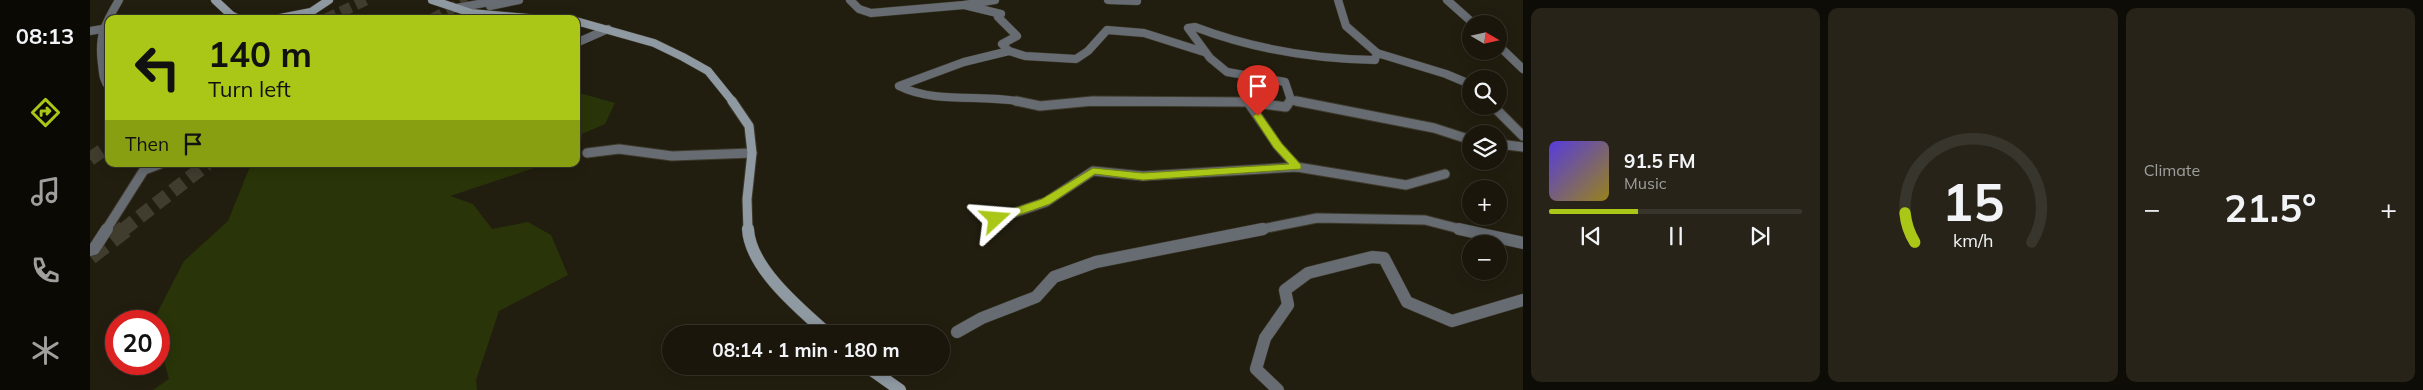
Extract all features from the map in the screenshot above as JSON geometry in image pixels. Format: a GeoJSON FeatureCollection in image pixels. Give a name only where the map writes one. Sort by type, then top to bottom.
{"type":"FeatureCollection","features":[{"type":"Feature","properties":{"kind":"street"},"geometry":{"type":"LineString","coordinates":[[110,15],[119,0]]}},
{"type":"Feature","properties":{"kind":"street"},"geometry":{"type":"LineString","coordinates":[[215,0],[231,15]]}},
{"type":"Feature","properties":{"kind":"street"},"geometry":{"type":"LineString","coordinates":[[296,15],[317,9],[329,0]]}},
{"type":"Feature","properties":{"kind":"street"},"geometry":{"type":"LineString","coordinates":[[432,0],[464,10],[492,15]]}},
{"type":"Feature","properties":{"kind":"street"},"geometry":{"type":"LineString","coordinates":[[456,8],[463,4],[463,0]]}},
{"type":"Feature","properties":{"kind":"street"},"geometry":{"type":"LineString","coordinates":[[456,8],[500,0]]}},
{"type":"Feature","properties":{"kind":"street"},"geometry":{"type":"LineString","coordinates":[[464,10],[519,0]]}},
{"type":"Feature","properties":{"kind":"street"},"geometry":{"type":"LineString","coordinates":[[850,0],[859,9],[871,13],[964,6],[995,0]]}},
{"type":"Feature","properties":{"kind":"street"},"geometry":{"type":"LineString","coordinates":[[1108,0],[1137,1]]}},
{"type":"Feature","properties":{"kind":"street"},"geometry":{"type":"LineString","coordinates":[[1338,0],[1346,26],[1377,53],[1462,81]]}},
{"type":"Feature","properties":{"kind":"street"},"geometry":{"type":"LineString","coordinates":[[1447,0],[1464,15]]}},
{"type":"Feature","properties":{"kind":"street"},"geometry":{"type":"LineString","coordinates":[[964,6],[1000,14],[998,17],[1017,36],[1002,44],[1009,51],[1025,56],[1076,59],[1088,51],[1107,30],[1123,29],[1147,33],[1204,52]]}},
{"type":"Feature","properties":{"kind":"street"},"geometry":{"type":"LineString","coordinates":[[580,22],[654,43],[708,71],[734,103],[749,126],[752,153],[747,199],[748,232],[755,256],[796,305],[818,325]]}},
{"type":"Feature","properties":{"kind":"street"},"geometry":{"type":"LineString","coordinates":[[105,24],[98,42],[105,83]]}},
{"type":"Feature","properties":{"kind":"street"},"geometry":{"type":"LineString","coordinates":[[1291,100],[1284,82],[1227,72],[1204,52],[1188,28],[1195,27],[1262,47],[1331,59],[1375,60],[1377,53]]}},
{"type":"Feature","properties":{"kind":"street"},"geometry":{"type":"LineString","coordinates":[[90,31],[102,29]]}},
{"type":"Feature","properties":{"kind":"street"},"geometry":{"type":"LineString","coordinates":[[580,41],[608,29]]}},
{"type":"Feature","properties":{"kind":"street"},"geometry":{"type":"LineString","coordinates":[[1009,51],[964,62],[899,86],[911,92],[928,95],[1002,98],[1040,106],[1093,101],[1248,102],[1286,106],[1291,100]]}},
{"type":"Feature","properties":{"kind":"street"},"geometry":{"type":"LineString","coordinates":[[1508,55],[1523,69]]}},
{"type":"Feature","properties":{"kind":"street"},"geometry":{"type":"LineString","coordinates":[[1291,100],[1434,128],[1462,137]]}},
{"type":"Feature","properties":{"kind":"street"},"geometry":{"type":"LineString","coordinates":[[1248,102],[1278,146],[1297,167]]}},
{"type":"Feature","properties":{"kind":"street"},"geometry":{"type":"LineString","coordinates":[[1502,115],[1523,136]]}},
{"type":"Feature","properties":{"kind":"street"},"geometry":{"type":"LineString","coordinates":[[1507,145],[1523,147]]}},
{"type":"Feature","properties":{"kind":"street"},"geometry":{"type":"LineString","coordinates":[[586,153],[619,149],[672,156],[752,153]]}},
{"type":"Feature","properties":{"kind":"street"},"geometry":{"type":"LineString","coordinates":[[90,250],[94,249],[144,170],[152,167]]}},
{"type":"Feature","properties":{"kind":"street"},"geometry":{"type":"LineString","coordinates":[[996,219],[1046,202],[1093,171],[1143,176],[1297,167],[1406,185],[1445,174]]}},
{"type":"Feature","properties":{"kind":"street"},"geometry":{"type":"LineString","coordinates":[[957,332],[982,318],[1036,297],[1054,277],[1096,262],[1317,218],[1425,220],[1503,240],[1523,243]]}},
{"type":"Feature","properties":{"kind":"street"},"geometry":{"type":"LineString","coordinates":[[1278,390],[1256,368],[1265,338],[1288,305],[1285,290],[1308,273],[1372,257],[1384,258],[1407,302],[1452,321],[1523,300]]}},
{"type":"Feature","properties":{"kind":"street"},"geometry":{"type":"LineString","coordinates":[[879,375],[900,390]]}},
{"type":"Feature","properties":{"kind":"green space"},"geometry":{"type":"Polygon","coordinates":[[[580,93],[615,103],[605,124],[582,134],[581,142],[580,93]]]}},
{"type":"Feature","properties":{"kind":"green space"},"geometry":{"type":"Polygon","coordinates":[[[250,167],[537,167],[450,196],[473,204],[492,229],[528,222],[551,235],[568,275],[499,311],[476,380],[477,390],[153,390],[169,379],[168,375],[170,375],[170,310],[159,310],[184,261],[228,221],[250,167]]]}},
{"type":"Feature","properties":{"kind":"tunnel"},"geometry":{"type":"LineString","coordinates":[[334,15],[366,0]]}},
{"type":"Feature","properties":{"kind":"tunnel"},"geometry":{"type":"LineString","coordinates":[[439,15],[467,0]]}},
{"type":"Feature","properties":{"kind":"tunnel"},"geometry":{"type":"LineString","coordinates":[[90,159],[105,149]]}},
{"type":"Feature","properties":{"kind":"tunnel"},"geometry":{"type":"LineString","coordinates":[[123,230],[203,167]]}},
{"type":"Feature","properties":{"kind":"tunnel"},"geometry":{"type":"LineString","coordinates":[[90,256],[125,229]]}},
{"type":"Feature","properties":{"kind":"route"},"geometry":{"type":"LineString","coordinates":[[996,219],[1046,202],[1093,171],[1143,176],[1266,167],[1297,167],[1278,146],[1258,116]]}}]}
